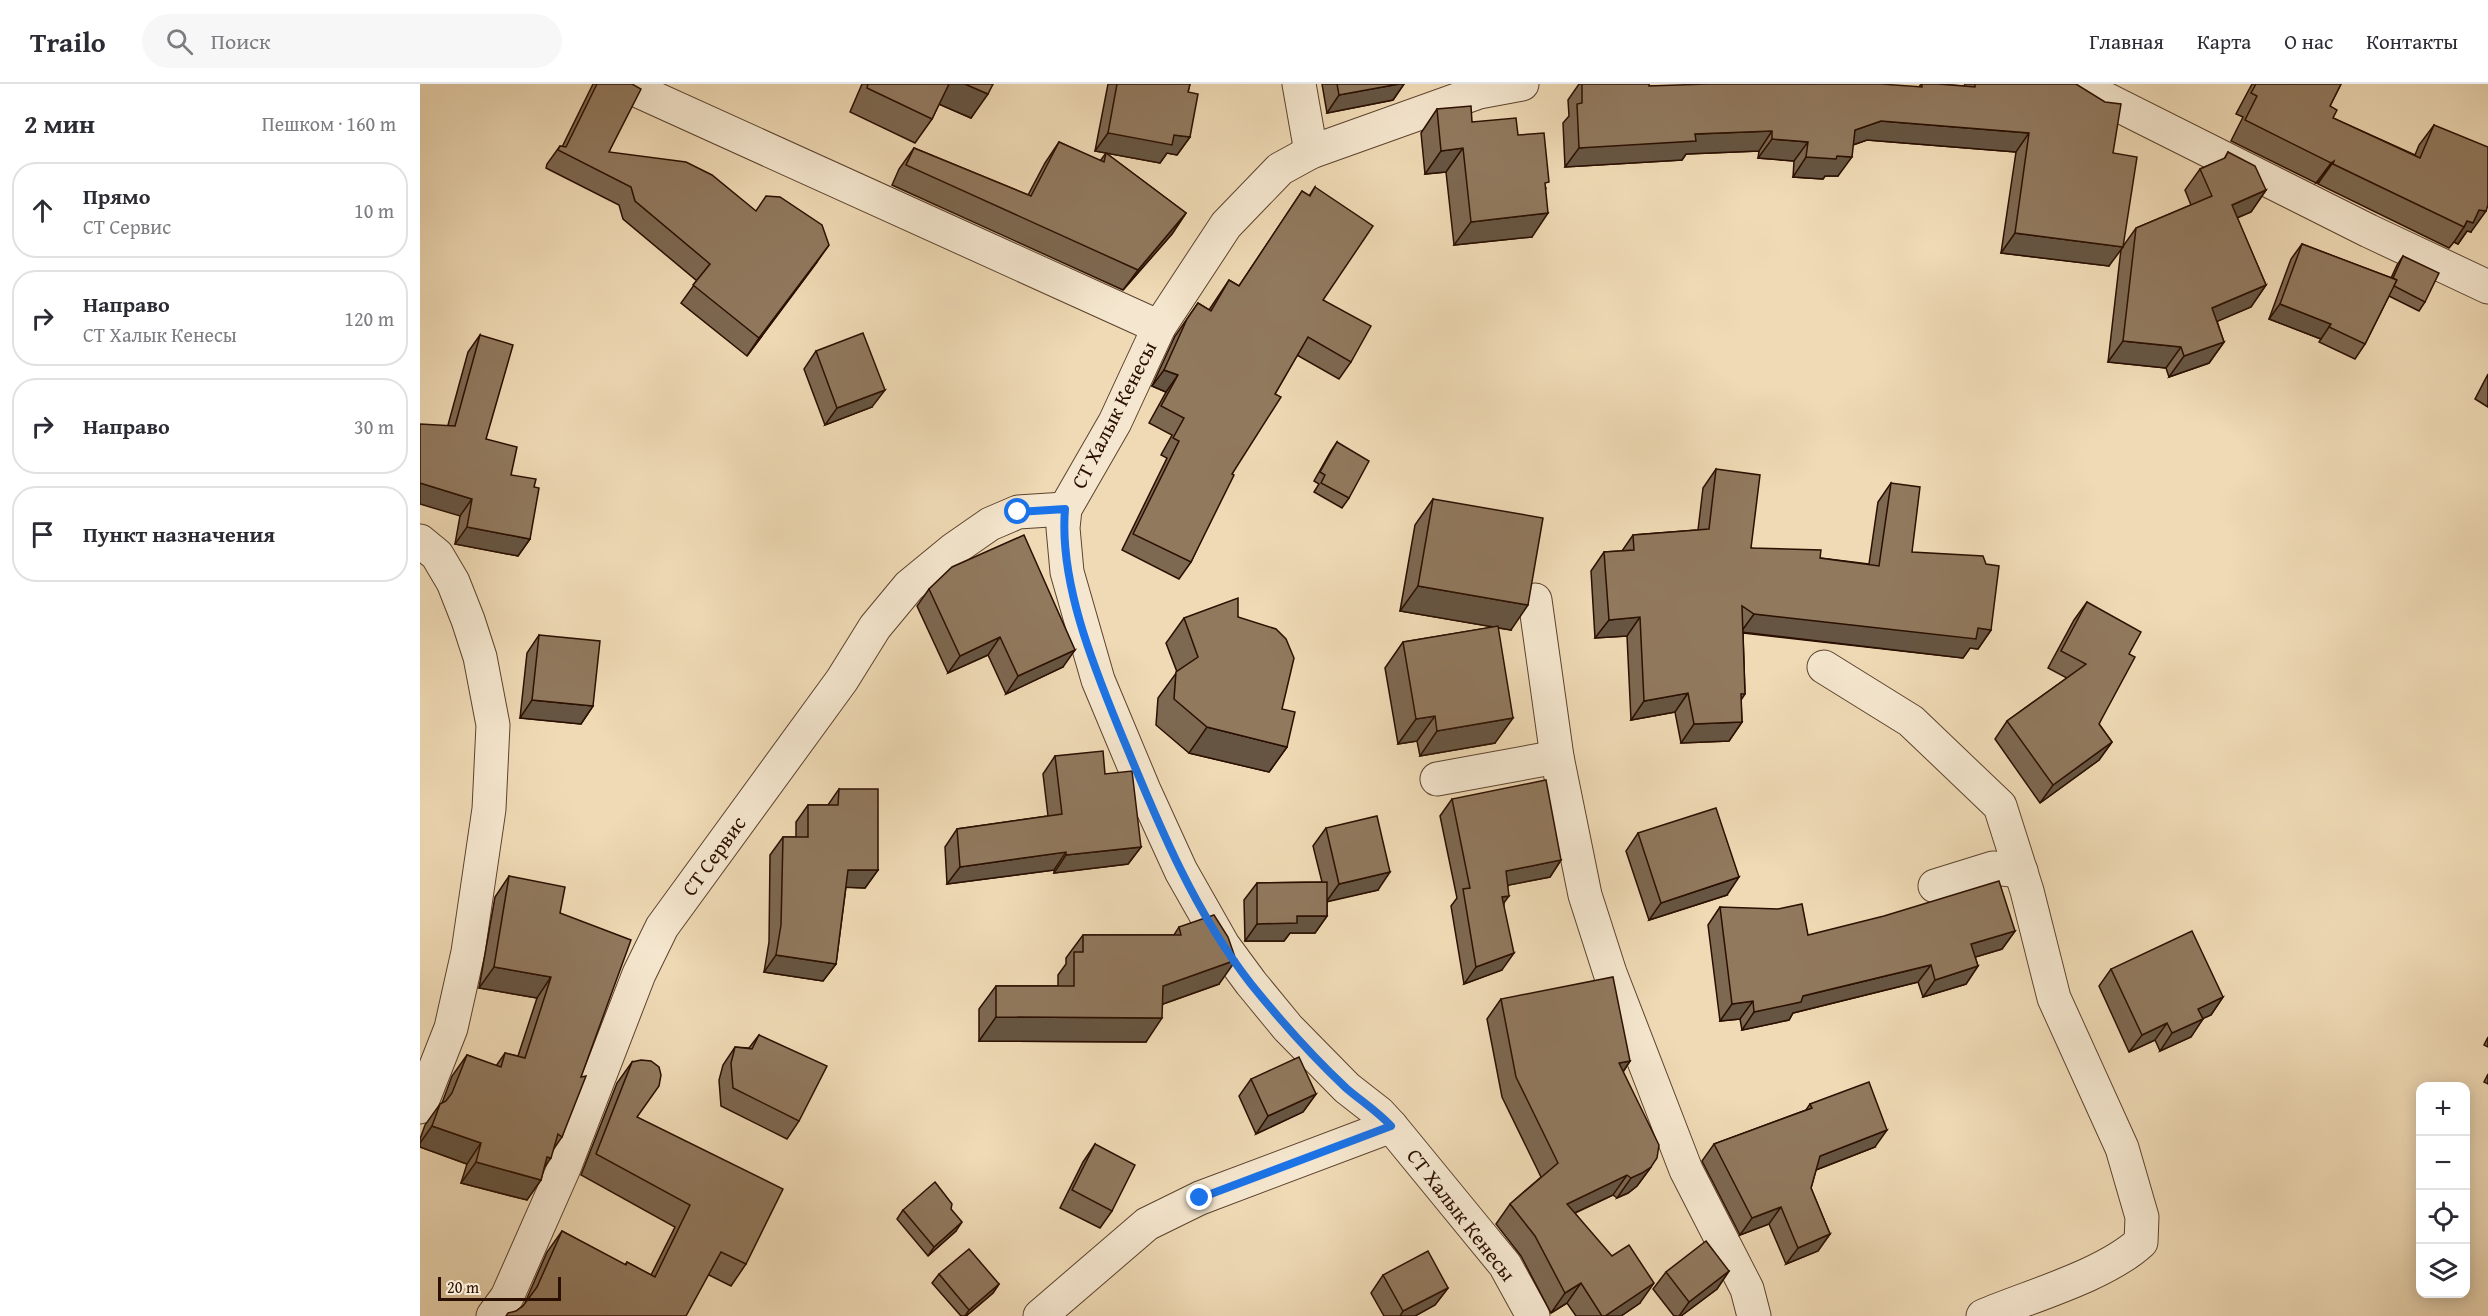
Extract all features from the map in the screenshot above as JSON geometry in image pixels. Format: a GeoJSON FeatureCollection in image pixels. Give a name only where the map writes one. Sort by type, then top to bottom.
{"type":"FeatureCollection","features":[{"type":"Feature","properties":{"kind":"street"},"geometry":{"type":"LineString","coordinates":[[622,84],[1159,327]]}},
{"type":"Feature","properties":{"kind":"street"},"geometry":{"type":"LineString","coordinates":[[1299,84],[1311,152]]}},
{"type":"Feature","properties":{"kind":"street","name":"СТ Халык Кенесы"},"geometry":{"type":"LineString","coordinates":[[1522,84],[1479,92],[1311,152],[1280,169],[1226,225],[1159,327],[1115,422],[1065,509],[1063,528],[1067,572],[1098,680],[1181,871],[1224,945],[1251,983],[1288,1028],[1347,1089],[1379,1113],[1391,1126],[1505,1265],[1533,1316]]}},
{"type":"Feature","properties":{"kind":"street"},"geometry":{"type":"LineString","coordinates":[[2076,84],[2358,226],[2488,287]]}},
{"type":"Feature","properties":{"kind":"street","name":"СТ Сервис"},"geometry":{"type":"LineString","coordinates":[[494,1316],[507,1297],[564,1168],[639,974],[662,927],[842,680],[875,627],[909,586],[954,549],[990,524],[1018,512],[1065,509]]}},
{"type":"Feature","properties":{"kind":"street"},"geometry":{"type":"LineString","coordinates":[[420,541],[437,555],[453,582],[480,657],[493,725],[489,809],[468,952],[452,1028],[420,1107]]}},
{"type":"Feature","properties":{"kind":"street"},"geometry":{"type":"LineString","coordinates":[[1535,600],[1557,757],[1585,895],[1610,973],[1686,1170],[1747,1289],[1754,1316]]}},
{"type":"Feature","properties":{"kind":"street"},"geometry":{"type":"LineString","coordinates":[[1824,668],[1911,721],[2000,806],[2021,871],[2054,998],[2122,1148],[2142,1216],[2141,1242],[2127,1255],[2096,1271],[1983,1316]]}},
{"type":"Feature","properties":{"kind":"street"},"geometry":{"type":"LineString","coordinates":[[1437,779],[1557,757]]}},
{"type":"Feature","properties":{"kind":"street"},"geometry":{"type":"LineString","coordinates":[[1935,886],[1993,868],[2021,871]]}},
{"type":"Feature","properties":{"kind":"street"},"geometry":{"type":"LineString","coordinates":[[1040,1316],[1147,1224],[1200,1198],[1391,1126]]}},
{"type":"Feature","properties":{"kind":"building"},"geometry":{"type":"Polygon","coordinates":[[[597,84],[632,84],[641,89],[609,152],[686,162],[712,175],[756,211],[766,196],[780,197],[822,225],[829,245],[759,338],[693,285],[710,264],[635,201],[631,187],[558,150],[560,146],[566,147],[597,84]]]}},
{"type":"Feature","properties":{"kind":"building"},"geometry":{"type":"Polygon","coordinates":[[[868,84],[949,84],[932,119],[867,88],[868,84]]]}},
{"type":"Feature","properties":{"kind":"building"},"geometry":{"type":"Polygon","coordinates":[[[965,84],[993,84],[988,94],[965,84]]]}},
{"type":"Feature","properties":{"kind":"building"},"geometry":{"type":"Polygon","coordinates":[[[1117,84],[1190,84],[1188,92],[1198,94],[1190,137],[1174,135],[1172,145],[1108,133],[1117,84]]]}},
{"type":"Feature","properties":{"kind":"building"},"geometry":{"type":"Polygon","coordinates":[[[1337,84],[1399,84],[1339,95],[1337,84]]]}},
{"type":"Feature","properties":{"kind":"building"},"geometry":{"type":"Polygon","coordinates":[[[1582,84],[1649,84],[1649,86],[1881,84],[1922,87],[1922,84],[1938,84],[1975,87],[1975,84],[2076,84],[2105,102],[2121,104],[2113,153],[2137,157],[2123,247],[2015,233],[2029,133],[1881,121],[1855,130],[1852,157],[1837,156],[1836,159],[1806,157],[1808,142],[1772,139],[1772,131],[1695,134],[1696,141],[1579,148],[1577,104],[1582,103],[1582,84]]]}},
{"type":"Feature","properties":{"kind":"building"},"geometry":{"type":"Polygon","coordinates":[[[2256,84],[2341,84],[2330,106],[2337,110],[2333,118],[2420,158],[2434,125],[2488,147],[2488,205],[2486,211],[2479,210],[2473,223],[2467,221],[2464,227],[2333,164],[2334,161],[2331,163],[2245,120],[2257,96],[2251,93],[2256,84]]]}},
{"type":"Feature","properties":{"kind":"building"},"geometry":{"type":"Polygon","coordinates":[[[1471,106],[1472,122],[1516,118],[1518,135],[1544,133],[1549,182],[1545,183],[1548,213],[1471,222],[1463,148],[1441,151],[1437,109],[1471,106]]]}},
{"type":"Feature","properties":{"kind":"building"},"geometry":{"type":"Polygon","coordinates":[[[1059,142],[1104,162],[1106,153],[1186,213],[1138,270],[906,165],[914,148],[1031,196],[1059,142]]]}},
{"type":"Feature","properties":{"kind":"building"},"geometry":{"type":"Polygon","coordinates":[[[2228,152],[2255,166],[2266,190],[2232,205],[2266,285],[2212,308],[2224,342],[2184,356],[2181,347],[2123,341],[2136,228],[2212,196],[2200,169],[2225,158],[2228,152]]]}},
{"type":"Feature","properties":{"kind":"building"},"geometry":{"type":"Polygon","coordinates":[[[1315,187],[1373,226],[1323,300],[1371,326],[1351,362],[1308,337],[1275,394],[1281,397],[1232,474],[1234,475],[1191,562],[1133,534],[1179,441],[1173,438],[1184,418],[1161,406],[1178,375],[1164,370],[1187,319],[1198,303],[1211,311],[1229,280],[1239,286],[1302,191],[1310,196],[1315,187]]]}},
{"type":"Feature","properties":{"kind":"building"},"geometry":{"type":"Polygon","coordinates":[[[2302,244],[2397,280],[2365,344],[2329,327],[2331,324],[2280,304],[2302,244]]]}},
{"type":"Feature","properties":{"kind":"building"},"geometry":{"type":"Polygon","coordinates":[[[2403,256],[2439,273],[2425,302],[2394,286],[2397,280],[2393,278],[2403,256]]]}},
{"type":"Feature","properties":{"kind":"building"},"geometry":{"type":"Polygon","coordinates":[[[863,333],[885,390],[837,408],[816,351],[863,333]]]}},
{"type":"Feature","properties":{"kind":"building"},"geometry":{"type":"Polygon","coordinates":[[[480,335],[513,345],[486,439],[517,447],[511,475],[536,479],[534,487],[539,488],[530,539],[467,527],[472,499],[420,483],[420,424],[455,426],[480,335]]]}},
{"type":"Feature","properties":{"kind":"building"},"geometry":{"type":"Polygon","coordinates":[[[1337,442],[1369,461],[1349,498],[1321,483],[1325,475],[1320,472],[1337,442]]]}},
{"type":"Feature","properties":{"kind":"building"},"geometry":{"type":"Polygon","coordinates":[[[1716,469],[1760,475],[1751,548],[1821,550],[1820,558],[1879,566],[1891,483],[1920,487],[1912,552],[1983,556],[1986,564],[1999,566],[1991,630],[1978,628],[1976,639],[1754,614],[1742,606],[1745,694],[1741,694],[1742,722],[1694,724],[1688,693],[1644,701],[1640,617],[1609,620],[1604,552],[1634,550],[1633,535],[1709,529],[1716,469]]]}},
{"type":"Feature","properties":{"kind":"building"},"geometry":{"type":"Polygon","coordinates":[[[1433,499],[1543,518],[1528,605],[1418,586],[1433,499]]]}},
{"type":"Feature","properties":{"kind":"building"},"geometry":{"type":"Polygon","coordinates":[[[1024,535],[1075,650],[1018,676],[1000,637],[960,656],[929,589],[952,567],[1024,535]]]}},
{"type":"Feature","properties":{"kind":"building"},"geometry":{"type":"Polygon","coordinates":[[[1238,598],[1238,617],[1276,629],[1286,639],[1294,658],[1282,709],[1295,712],[1287,747],[1207,727],[1174,699],[1176,672],[1198,657],[1184,618],[1238,598]]]}},
{"type":"Feature","properties":{"kind":"building"},"geometry":{"type":"Polygon","coordinates":[[[2087,602],[2141,632],[2129,654],[2135,657],[2099,724],[2112,742],[2053,785],[2007,721],[2086,664],[2061,651],[2087,602]]]}},
{"type":"Feature","properties":{"kind":"building"},"geometry":{"type":"Polygon","coordinates":[[[1498,626],[1513,718],[1437,731],[1435,716],[1416,719],[1403,642],[1498,626]]]}},
{"type":"Feature","properties":{"kind":"building"},"geometry":{"type":"Polygon","coordinates":[[[539,635],[600,641],[593,706],[532,700],[539,635]]]}},
{"type":"Feature","properties":{"kind":"building"},"geometry":{"type":"Polygon","coordinates":[[[1103,751],[1105,774],[1132,771],[1141,847],[1066,855],[1066,852],[960,867],[957,829],[1062,814],[1055,756],[1103,751]]]}},
{"type":"Feature","properties":{"kind":"building"},"geometry":{"type":"Polygon","coordinates":[[[1546,780],[1561,860],[1506,871],[1509,896],[1502,897],[1514,953],[1476,967],[1463,889],[1470,888],[1452,799],[1546,780]]]}},
{"type":"Feature","properties":{"kind":"building"},"geometry":{"type":"Polygon","coordinates":[[[839,789],[878,789],[878,870],[848,870],[836,964],[776,955],[781,925],[783,837],[808,837],[808,805],[838,805],[839,789]]]}},
{"type":"Feature","properties":{"kind":"building"},"geometry":{"type":"Polygon","coordinates":[[[1716,808],[1739,877],[1661,903],[1638,833],[1716,808]]]}},
{"type":"Feature","properties":{"kind":"building"},"geometry":{"type":"Polygon","coordinates":[[[1377,816],[1390,872],[1339,884],[1326,828],[1377,816]]]}},
{"type":"Feature","properties":{"kind":"building"},"geometry":{"type":"Polygon","coordinates":[[[509,876],[565,887],[560,913],[631,940],[581,1077],[586,1076],[562,1137],[558,1134],[551,1158],[547,1157],[541,1180],[476,1162],[481,1143],[432,1126],[440,1104],[446,1101],[452,1093],[467,1055],[501,1067],[505,1053],[525,1058],[551,977],[494,967],[509,876]]]}},
{"type":"Feature","properties":{"kind":"building"},"geometry":{"type":"Polygon","coordinates":[[[1999,881],[2015,931],[1971,944],[1978,966],[1935,980],[1931,965],[1803,996],[1801,1002],[1754,1012],[1753,1001],[1732,1004],[1720,907],[1778,909],[1802,904],[1808,935],[1884,916],[1999,881]]]}},
{"type":"Feature","properties":{"kind":"building"},"geometry":{"type":"Polygon","coordinates":[[[1327,882],[1327,916],[1297,916],[1297,923],[1257,924],[1257,883],[1327,882]]]}},
{"type":"Feature","properties":{"kind":"building"},"geometry":{"type":"Polygon","coordinates":[[[1214,915],[1228,937],[1236,960],[1163,986],[1162,1018],[996,1017],[996,986],[1074,986],[1074,952],[1083,952],[1083,935],[1181,935],[1179,927],[1214,915]]]}},
{"type":"Feature","properties":{"kind":"building"},"geometry":{"type":"Polygon","coordinates":[[[2192,931],[2223,997],[2198,1009],[2203,1019],[2172,1033],[2167,1023],[2142,1035],[2111,969],[2192,931]]]}},
{"type":"Feature","properties":{"kind":"building"},"geometry":{"type":"Polygon","coordinates":[[[1613,977],[1630,1061],[1619,1063],[1659,1145],[1657,1158],[1651,1167],[1642,1173],[1631,1178],[1627,1175],[1567,1204],[1612,1256],[1629,1245],[1654,1283],[1602,1316],[1581,1283],[1565,1293],[1535,1236],[1510,1204],[1558,1163],[1516,1077],[1501,999],[1613,977]]]}},
{"type":"Feature","properties":{"kind":"building"},"geometry":{"type":"Polygon","coordinates":[[[759,1035],[827,1066],[799,1121],[733,1088],[731,1063],[735,1047],[752,1049],[759,1035]]]}},
{"type":"Feature","properties":{"kind":"building"},"geometry":{"type":"Polygon","coordinates":[[[1299,1057],[1316,1094],[1268,1116],[1251,1079],[1299,1057]]]}},
{"type":"Feature","properties":{"kind":"building"},"geometry":{"type":"Polygon","coordinates":[[[651,1061],[659,1067],[661,1075],[659,1086],[637,1117],[783,1189],[746,1264],[721,1252],[686,1316],[506,1316],[523,1306],[537,1287],[562,1231],[626,1265],[627,1262],[655,1277],[690,1205],[596,1154],[632,1062],[651,1061]]]}},
{"type":"Feature","properties":{"kind":"building"},"geometry":{"type":"Polygon","coordinates":[[[1869,1082],[1887,1130],[1820,1156],[1811,1188],[1830,1234],[1798,1248],[1781,1207],[1752,1218],[1714,1144],[1812,1108],[1810,1104],[1869,1082]]]}},
{"type":"Feature","properties":{"kind":"building"},"geometry":{"type":"Polygon","coordinates":[[[1095,1144],[1135,1165],[1112,1211],[1072,1190],[1095,1144]]]}},
{"type":"Feature","properties":{"kind":"building"},"geometry":{"type":"Polygon","coordinates":[[[935,1182],[952,1204],[951,1209],[962,1222],[934,1247],[903,1210],[935,1182]]]}},
{"type":"Feature","properties":{"kind":"building"},"geometry":{"type":"Polygon","coordinates":[[[1706,1241],[1729,1271],[1689,1302],[1666,1272],[1706,1241]]]}},
{"type":"Feature","properties":{"kind":"building"},"geometry":{"type":"Polygon","coordinates":[[[969,1249],[999,1284],[969,1310],[939,1274],[969,1249]]]}},
{"type":"Feature","properties":{"kind":"building"},"geometry":{"type":"Polygon","coordinates":[[[1428,1251],[1448,1288],[1403,1311],[1383,1275],[1428,1251]]]}},
{"type":"Feature","properties":{"kind":"route"},"geometry":{"type":"LineString","coordinates":[[1018,512],[1065,509],[1063,528],[1067,572],[1098,680],[1181,871],[1224,945],[1251,983],[1288,1028],[1347,1089],[1379,1113],[1391,1126],[1200,1198]]}}]}
